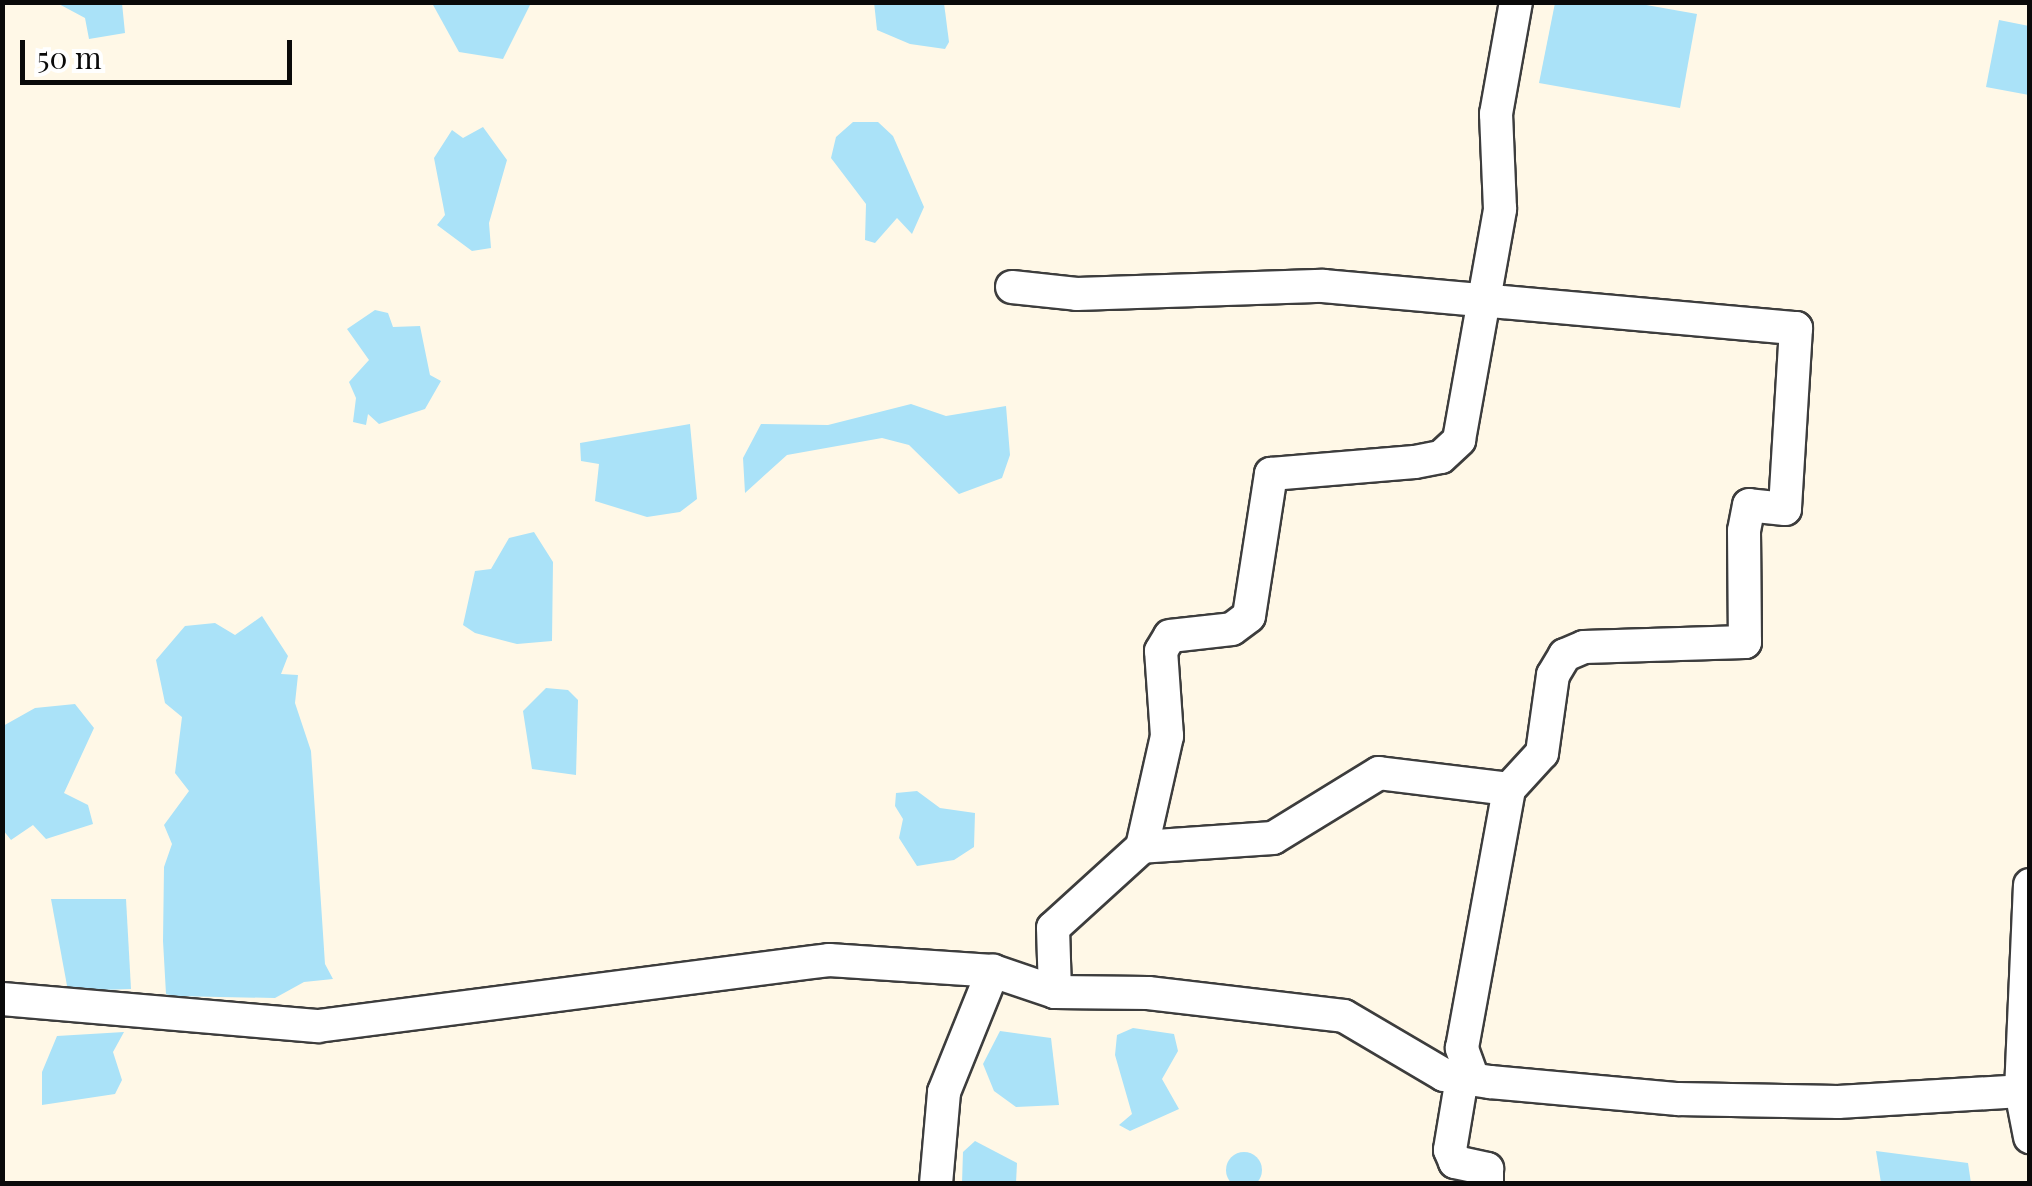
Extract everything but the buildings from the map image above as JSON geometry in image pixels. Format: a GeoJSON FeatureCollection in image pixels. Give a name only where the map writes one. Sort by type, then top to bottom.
{"type":"FeatureCollection","features":[{"type":"Feature","properties":{"kind":"street"},"geometry":{"type":"LineString","coordinates":[[1055,992],[1053,928],[1142,847],[1167,736],[1161,651],[1170,636],[1232,629],[1249,616],[1271,474],[1415,462],[1441,457],[1459,440],[1480,304],[1500,209],[1496,114],[1516,2]]}},
{"type":"Feature","properties":{"kind":"street"},"geometry":{"type":"LineString","coordinates":[[1012,287],[1076,294],[1324,286],[1480,304],[1796,328],[1785,508],[1749,505],[1744,531],[1744,642],[1584,646],[1565,655],[1553,675],[1542,753],[1510,789],[1462,1048],[1467,1078],[1450,1150],[1455,1162],[1492,1173],[1487,1184]]}},
{"type":"Feature","properties":{"kind":"street"},"geometry":{"type":"LineString","coordinates":[[1142,847],[1274,838],[1379,773],[1510,789]]}},
{"type":"Feature","properties":{"kind":"street"},"geometry":{"type":"LineString","coordinates":[[2030,885],[2021,1091],[2030,1136]]}},
{"type":"Feature","properties":{"kind":"street"},"geometry":{"type":"LineString","coordinates":[[2,999],[318,1026],[829,960],[992,970],[1055,992],[1148,993],[1200,1006],[1344,1016],[1467,1078],[1696,1099],[1931,1102],[2021,1091]]}},
{"type":"Feature","properties":{"kind":"street"},"geometry":{"type":"LineString","coordinates":[[936,1184],[944,1092],[992,970]]}},
{"type":"Feature","properties":{"kind":"water"},"geometry":{"type":"Polygon","coordinates":[[[874,2],[944,3],[949,42],[945,49],[910,44],[877,30],[874,2]]]}},
{"type":"Feature","properties":{"kind":"water"},"geometry":{"type":"Polygon","coordinates":[[[57,3],[122,3],[125,33],[89,39],[85,18],[57,3]]]}},
{"type":"Feature","properties":{"kind":"water"},"geometry":{"type":"Polygon","coordinates":[[[432,3],[531,3],[503,59],[459,52],[432,3]]]}},
{"type":"Feature","properties":{"kind":"water"},"geometry":{"type":"Polygon","coordinates":[[[1555,3],[1635,3],[1697,14],[1680,108],[1539,83],[1555,3]]]}},
{"type":"Feature","properties":{"kind":"water"},"geometry":{"type":"Polygon","coordinates":[[[1999,20],[2029,26],[2029,95],[1986,87],[1999,20]]]}},
{"type":"Feature","properties":{"kind":"water"},"geometry":{"type":"Polygon","coordinates":[[[853,122],[878,122],[893,136],[924,207],[912,234],[897,218],[875,243],[865,240],[866,204],[831,158],[836,137],[853,122]]]}},
{"type":"Feature","properties":{"kind":"water"},"geometry":{"type":"Polygon","coordinates":[[[483,127],[507,160],[489,223],[491,248],[472,251],[437,225],[445,215],[434,158],[452,130],[463,138],[483,127]]]}},
{"type":"Feature","properties":{"kind":"water"},"geometry":{"type":"Polygon","coordinates":[[[375,310],[388,313],[393,327],[420,326],[430,375],[441,381],[425,409],[379,424],[368,414],[366,425],[353,422],[356,398],[349,382],[369,360],[347,329],[375,310]]]}},
{"type":"Feature","properties":{"kind":"water"},"geometry":{"type":"Polygon","coordinates":[[[911,404],[946,416],[1006,406],[1010,455],[1002,478],[959,494],[909,445],[882,438],[787,455],[745,493],[743,458],[761,424],[828,425],[911,404]]]}},
{"type":"Feature","properties":{"kind":"water"},"geometry":{"type":"Polygon","coordinates":[[[690,424],[697,499],[680,512],[647,517],[595,501],[599,464],[581,461],[580,443],[690,424]]]}},
{"type":"Feature","properties":{"kind":"water"},"geometry":{"type":"Polygon","coordinates":[[[534,532],[553,562],[552,641],[517,644],[475,633],[463,625],[475,571],[491,569],[509,538],[534,532]]]}},
{"type":"Feature","properties":{"kind":"water"},"geometry":{"type":"Polygon","coordinates":[[[262,616],[288,656],[281,674],[298,675],[295,703],[311,751],[325,964],[333,979],[304,982],[275,998],[172,996],[166,994],[163,941],[164,867],[172,844],[164,825],[189,791],[175,773],[182,717],[165,703],[156,660],[185,626],[215,623],[235,635],[262,616]]]}},
{"type":"Feature","properties":{"kind":"water"},"geometry":{"type":"Polygon","coordinates":[[[546,688],[568,690],[578,700],[576,775],[532,769],[523,711],[546,688]]]}},
{"type":"Feature","properties":{"kind":"water"},"geometry":{"type":"Polygon","coordinates":[[[75,704],[94,728],[64,793],[88,805],[93,824],[46,839],[33,825],[11,840],[3,830],[3,726],[35,708],[75,704]]]}},
{"type":"Feature","properties":{"kind":"water"},"geometry":{"type":"Polygon","coordinates":[[[917,791],[940,808],[975,813],[974,847],[954,860],[917,866],[899,838],[903,819],[895,806],[896,793],[917,791]]]}},
{"type":"Feature","properties":{"kind":"water"},"geometry":{"type":"Polygon","coordinates":[[[51,899],[126,899],[131,989],[68,991],[51,899]]]}},
{"type":"Feature","properties":{"kind":"water"},"geometry":{"type":"Polygon","coordinates":[[[1133,1028],[1174,1034],[1178,1051],[1162,1079],[1179,1109],[1130,1131],[1119,1125],[1132,1114],[1115,1055],[1117,1035],[1133,1028]]]}},
{"type":"Feature","properties":{"kind":"water"},"geometry":{"type":"Polygon","coordinates":[[[1000,1031],[1051,1038],[1059,1105],[1016,1107],[994,1091],[983,1064],[1000,1031]]]}},
{"type":"Feature","properties":{"kind":"water"},"geometry":{"type":"Polygon","coordinates":[[[124,1032],[113,1052],[122,1080],[115,1094],[42,1105],[42,1072],[57,1036],[124,1032]]]}},
{"type":"Feature","properties":{"kind":"water"},"geometry":{"type":"Polygon","coordinates":[[[975,1141],[1017,1163],[1016,1183],[962,1183],[963,1152],[975,1141]]]}},
{"type":"Feature","properties":{"kind":"water"},"geometry":{"type":"Polygon","coordinates":[[[1876,1151],[1968,1163],[1971,1183],[1881,1183],[1876,1151]]]}},
{"type":"Feature","properties":{"kind":"water"},"geometry":{"type":"Polygon","coordinates":[[[1244,1152],[1256,1158],[1262,1170],[1256,1182],[1244,1188],[1232,1182],[1226,1170],[1232,1158],[1244,1152]]]}}]}
